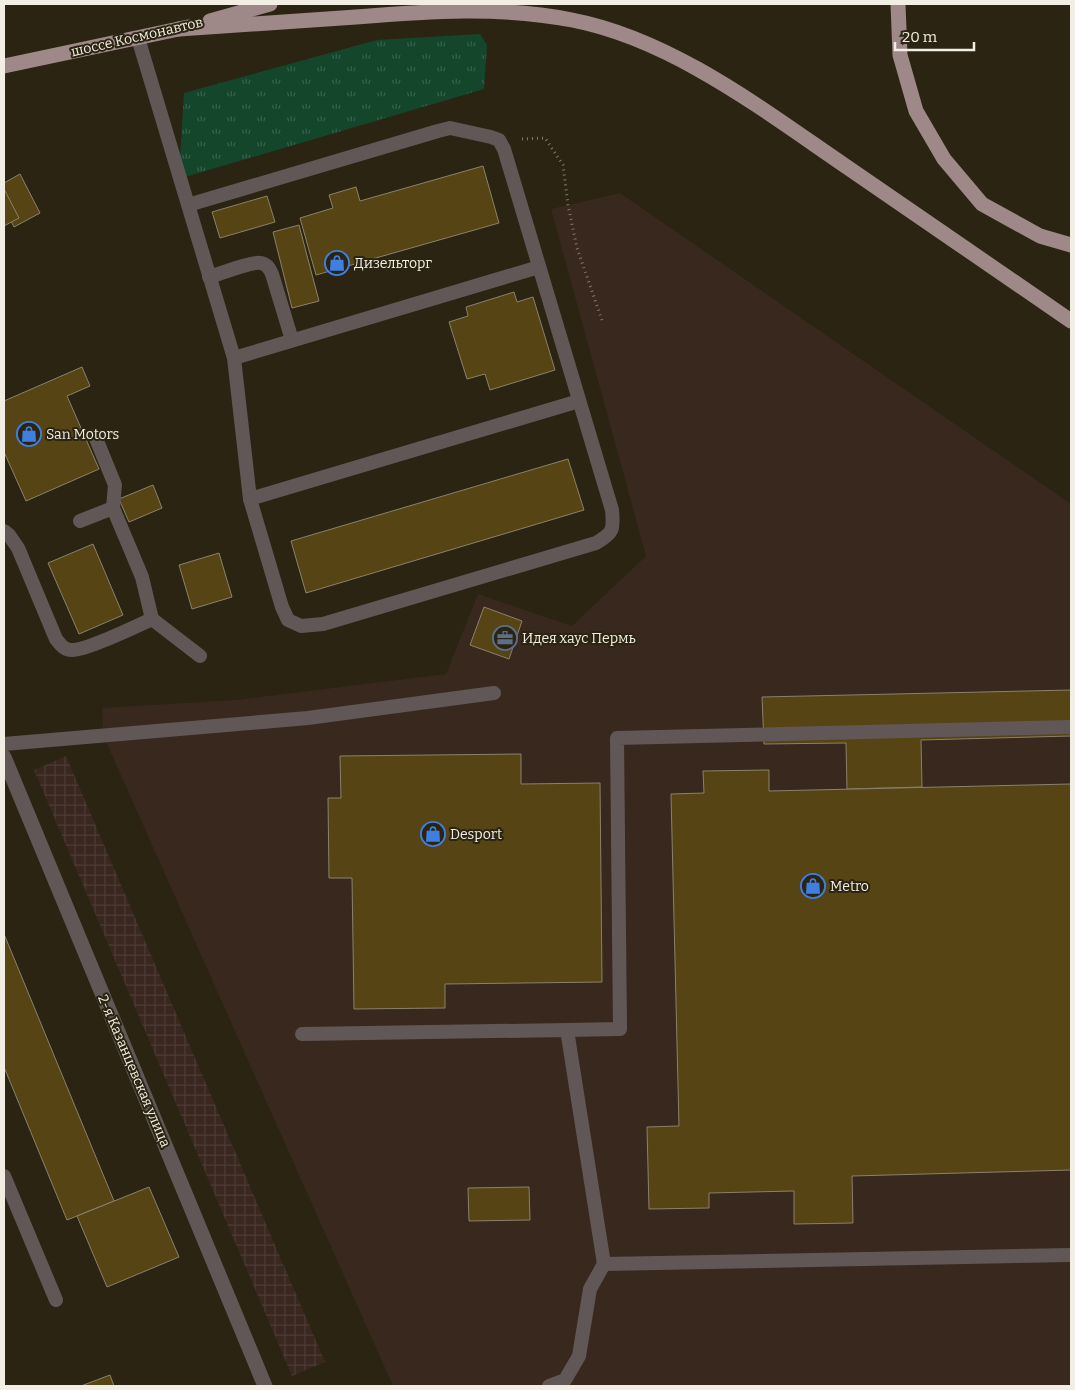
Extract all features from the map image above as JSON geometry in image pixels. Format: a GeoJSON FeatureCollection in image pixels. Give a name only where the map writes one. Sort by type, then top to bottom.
{"type":"FeatureCollection","features":[{"type":"Feature","properties":{"kind":"main road","name":"шоссе Космонавтов"},"geometry":{"type":"LineString","coordinates":[[4,66],[179,29],[270,4]]}},
{"type":"Feature","properties":{"kind":"main road"},"geometry":{"type":"LineString","coordinates":[[898,4],[900,55],[913,102],[916,111],[944,159],[982,204],[1040,236],[1071,245]]}},
{"type":"Feature","properties":{"kind":"main road"},"geometry":{"type":"LineString","coordinates":[[179,29],[431,11],[482,10],[519,12],[573,20],[625,34],[674,57],[743,96],[1071,321]]}},
{"type":"Feature","properties":{"kind":"street","name":"2-я Казанцевская улица"},"geometry":{"type":"LineString","coordinates":[[4,757],[265,1386]]}},
{"type":"Feature","properties":{"kind":"lane"},"geometry":{"type":"LineString","coordinates":[[138,38],[209,277],[234,358],[250,499],[282,607],[288,620],[301,626],[323,624],[568,552],[609,536],[614,526],[612,510],[504,149],[499,140],[463,130],[450,128],[438,130],[188,205]]}},
{"type":"Feature","properties":{"kind":"lane"},"geometry":{"type":"LineString","coordinates":[[209,277],[254,264],[262,263],[268,267],[272,274],[292,340]]}},
{"type":"Feature","properties":{"kind":"lane"},"geometry":{"type":"LineString","coordinates":[[234,358],[539,267]]}},
{"type":"Feature","properties":{"kind":"lane"},"geometry":{"type":"LineString","coordinates":[[250,499],[579,400]]}},
{"type":"Feature","properties":{"kind":"lane"},"geometry":{"type":"LineString","coordinates":[[95,436],[115,486],[113,508],[142,577],[152,619],[200,656]]}},
{"type":"Feature","properties":{"kind":"lane"},"geometry":{"type":"LineString","coordinates":[[80,522],[113,508]]}},
{"type":"Feature","properties":{"kind":"lane"},"geometry":{"type":"LineString","coordinates":[[4,531],[9,534],[18,548],[56,639],[63,648],[72,650],[86,647],[152,619]]}},
{"type":"Feature","properties":{"kind":"lane"},"geometry":{"type":"LineString","coordinates":[[4,744],[308,718],[494,693]]}},
{"type":"Feature","properties":{"kind":"lane"},"geometry":{"type":"LineString","coordinates":[[302,1034],[620,1029],[616,738],[1071,727]]}},
{"type":"Feature","properties":{"kind":"lane"},"geometry":{"type":"LineString","coordinates":[[549,1386],[565,1380],[579,1356],[590,1289],[604,1264],[567,1030]]}},
{"type":"Feature","properties":{"kind":"lane"},"geometry":{"type":"LineString","coordinates":[[4,1176],[56,1300]]}},
{"type":"Feature","properties":{"kind":"lane"},"geometry":{"type":"LineString","coordinates":[[604,1264],[1071,1255]]}},
{"type":"Feature","properties":{"kind":"path"},"geometry":{"type":"LineString","coordinates":[[499,140],[545,138],[563,165],[568,205],[577,248],[603,323]]}},
{"type":"Feature","properties":{"kind":"shaded area"},"geometry":{"type":"Polygon","coordinates":[[[620,193],[1071,504],[1071,1386],[393,1386],[103,735],[102,708],[236,700],[446,674],[478,594],[572,626],[646,556],[551,209],[620,193]]]}},
{"type":"Feature","properties":{"kind":"shaded area"},"geometry":{"type":"Polygon","coordinates":[[[66,756],[325,1362],[292,1376],[34,770],[66,756]]]}},
{"type":"Feature","properties":{"kind":"green space"},"geometry":{"type":"Polygon","coordinates":[[[480,34],[487,45],[484,89],[185,177],[180,158],[184,93],[377,40],[480,34]]]}},
{"type":"Feature","properties":{"kind":"building"},"geometry":{"type":"Polygon","coordinates":[[[483,166],[499,223],[316,275],[300,218],[333,208],[329,195],[356,187],[360,201],[483,166]]]}},
{"type":"Feature","properties":{"kind":"building"},"geometry":{"type":"Polygon","coordinates":[[[20,174],[40,213],[14,227],[4,207],[4,183],[20,174]]]}},
{"type":"Feature","properties":{"kind":"building"},"geometry":{"type":"Polygon","coordinates":[[[4,189],[19,218],[4,226],[4,189]]]}},
{"type":"Feature","properties":{"kind":"building"},"geometry":{"type":"Polygon","coordinates":[[[267,196],[275,222],[220,238],[212,212],[267,196]]]}},
{"type":"Feature","properties":{"kind":"building"},"geometry":{"type":"Polygon","coordinates":[[[299,225],[319,301],[292,308],[273,232],[299,225]]]}},
{"type":"Feature","properties":{"kind":"building"},"geometry":{"type":"Polygon","coordinates":[[[514,292],[517,302],[533,297],[555,370],[490,390],[485,374],[467,379],[449,322],[468,316],[466,307],[514,292]]]}},
{"type":"Feature","properties":{"kind":"building"},"geometry":{"type":"Polygon","coordinates":[[[82,367],[90,386],[67,396],[99,469],[26,501],[4,452],[4,401],[82,367]]]}},
{"type":"Feature","properties":{"kind":"building"},"geometry":{"type":"Polygon","coordinates":[[[568,459],[584,510],[306,593],[291,541],[568,459]]]}},
{"type":"Feature","properties":{"kind":"building"},"geometry":{"type":"Polygon","coordinates":[[[153,485],[162,508],[129,522],[119,499],[153,485]]]}},
{"type":"Feature","properties":{"kind":"building"},"geometry":{"type":"Polygon","coordinates":[[[93,544],[123,615],[79,634],[48,563],[93,544]]]}},
{"type":"Feature","properties":{"kind":"building"},"geometry":{"type":"Polygon","coordinates":[[[219,553],[232,597],[192,609],[179,565],[219,553]]]}},
{"type":"Feature","properties":{"kind":"building"},"geometry":{"type":"Polygon","coordinates":[[[484,607],[522,621],[509,659],[470,645],[484,607]]]}},
{"type":"Feature","properties":{"kind":"building"},"geometry":{"type":"Polygon","coordinates":[[[1071,690],[1071,736],[921,740],[922,787],[847,789],[846,743],[764,744],[762,697],[1071,690]]]}},
{"type":"Feature","properties":{"kind":"building"},"geometry":{"type":"Polygon","coordinates":[[[521,754],[521,784],[600,783],[602,982],[445,984],[445,1008],[354,1009],[352,878],[329,878],[328,798],[341,798],[340,756],[521,754]]]}},
{"type":"Feature","properties":{"kind":"building"},"geometry":{"type":"Polygon","coordinates":[[[769,770],[769,791],[1071,784],[1071,1170],[852,1176],[853,1223],[794,1224],[794,1191],[709,1193],[709,1208],[649,1209],[647,1127],[679,1126],[671,794],[704,793],[703,771],[769,770]]]}},
{"type":"Feature","properties":{"kind":"building"},"geometry":{"type":"Polygon","coordinates":[[[4,934],[114,1201],[67,1220],[4,1067],[4,934]]]}},
{"type":"Feature","properties":{"kind":"building"},"geometry":{"type":"Polygon","coordinates":[[[149,1187],[179,1257],[107,1287],[77,1216],[149,1187]]]}},
{"type":"Feature","properties":{"kind":"building"},"geometry":{"type":"Polygon","coordinates":[[[529,1187],[530,1220],[469,1221],[468,1188],[529,1187]]]}},
{"type":"Feature","properties":{"kind":"building"},"geometry":{"type":"Polygon","coordinates":[[[110,1375],[114,1386],[81,1386],[110,1375]]]}},
{"type":"Feature","properties":{"kind":"place","name":"Дизельторг"},"geometry":{"type":"Point","coordinates":[337,263]}},
{"type":"Feature","properties":{"kind":"place","name":"San Motors"},"geometry":{"type":"Point","coordinates":[29,434]}},
{"type":"Feature","properties":{"kind":"place","name":"Идея хаус Пермь"},"geometry":{"type":"Point","coordinates":[505,638]}},
{"type":"Feature","properties":{"kind":"place","name":"Desport"},"geometry":{"type":"Point","coordinates":[433,834]}},
{"type":"Feature","properties":{"kind":"place","name":"Metro"},"geometry":{"type":"Point","coordinates":[813,886]}}]}
